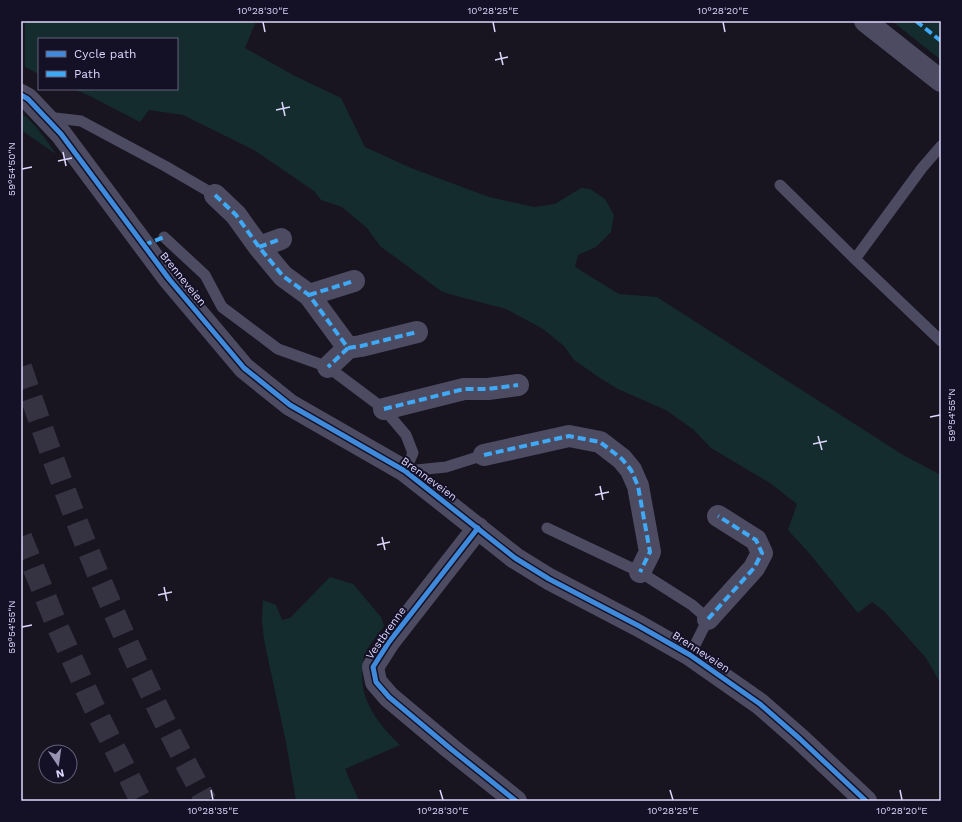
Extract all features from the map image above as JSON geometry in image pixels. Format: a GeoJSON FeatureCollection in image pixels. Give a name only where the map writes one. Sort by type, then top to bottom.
{"type":"FeatureCollection","features":[{"type":"Feature","properties":{"kind":"street"},"geometry":{"type":"LineString","coordinates":[[865,21],[941,81]]}},
{"type":"Feature","properties":{"kind":"street","name":"Brenneveien"},"geometry":{"type":"LineString","coordinates":[[21,95],[28,99],[47,117],[61,134],[169,279],[244,368],[290,405],[405,471],[515,558],[549,580],[639,626],[690,655],[760,704],[866,801]]}},
{"type":"Feature","properties":{"kind":"street"},"geometry":{"type":"LineString","coordinates":[[215,195],[236,215],[259,247],[283,276],[309,295],[348,348]]}},
{"type":"Feature","properties":{"kind":"street"},"geometry":{"type":"LineString","coordinates":[[259,247],[281,239]]}},
{"type":"Feature","properties":{"kind":"street"},"geometry":{"type":"LineString","coordinates":[[309,295],[354,281]]}},
{"type":"Feature","properties":{"kind":"street"},"geometry":{"type":"LineString","coordinates":[[328,367],[348,348],[417,332]]}},
{"type":"Feature","properties":{"kind":"street"},"geometry":{"type":"LineString","coordinates":[[384,409],[464,389],[488,389],[518,385]]}},
{"type":"Feature","properties":{"kind":"street","name":"Brenneveien"},"geometry":{"type":"LineString","coordinates":[[484,455],[569,436],[600,442],[622,459],[631,470],[638,486],[650,552],[640,572]]}},
{"type":"Feature","properties":{"kind":"street","name":"Brenneveien"},"geometry":{"type":"LineString","coordinates":[[708,619],[754,568],[762,553],[756,540],[718,516]]}},
{"type":"Feature","properties":{"kind":"street","name":"Vestbrenne"},"geometry":{"type":"LineString","coordinates":[[478,528],[389,642],[373,667],[376,682],[389,698],[451,750],[516,801]]}},
{"type":"Feature","properties":{"kind":"lane"},"geometry":{"type":"LineString","coordinates":[[47,117],[81,121],[165,166],[215,195]]}},
{"type":"Feature","properties":{"kind":"lane"},"geometry":{"type":"LineString","coordinates":[[855,259],[922,168],[941,146]]}},
{"type":"Feature","properties":{"kind":"lane"},"geometry":{"type":"LineString","coordinates":[[780,185],[941,341]]}},
{"type":"Feature","properties":{"kind":"lane","name":"Brenneveien"},"geometry":{"type":"LineString","coordinates":[[164,237],[205,275],[222,307],[278,349],[328,367],[384,409],[406,435],[413,453],[405,471],[446,467],[484,455]]}},
{"type":"Feature","properties":{"kind":"lane"},"geometry":{"type":"LineString","coordinates":[[547,528],[640,572],[692,605],[708,619]]}},
{"type":"Feature","properties":{"kind":"lane","name":"Brenneveien"},"geometry":{"type":"LineString","coordinates":[[690,655],[708,619]]}},
{"type":"Feature","properties":{"kind":"green space"},"geometry":{"type":"Polygon","coordinates":[[[25,21],[256,21],[245,48],[295,76],[341,98],[365,147],[411,168],[489,197],[534,207],[555,204],[581,188],[590,189],[605,199],[614,215],[611,232],[596,247],[578,255],[575,267],[619,294],[657,297],[903,455],[941,475],[941,684],[926,658],[884,611],[872,602],[858,613],[809,553],[788,530],[797,504],[770,483],[711,448],[694,430],[666,410],[618,389],[600,378],[574,360],[564,346],[543,329],[506,309],[441,291],[380,246],[367,228],[342,207],[321,200],[314,191],[254,150],[183,115],[149,110],[140,122],[86,94],[75,90],[178,90],[178,38],[38,38],[38,74],[25,67],[25,21]]]}},
{"type":"Feature","properties":{"kind":"green space"},"geometry":{"type":"Polygon","coordinates":[[[892,21],[941,21],[941,60],[892,21]]]}},
{"type":"Feature","properties":{"kind":"green space"},"geometry":{"type":"Polygon","coordinates":[[[21,113],[36,127],[56,154],[21,130],[21,113]]]}},
{"type":"Feature","properties":{"kind":"green space"},"geometry":{"type":"Polygon","coordinates":[[[330,577],[353,584],[381,617],[384,626],[367,650],[364,657],[362,679],[371,710],[377,720],[400,745],[345,769],[359,801],[296,801],[286,742],[264,640],[262,620],[263,600],[276,605],[282,620],[290,618],[330,577]]]}},
{"type":"Feature","properties":{"kind":"tunnel"},"geometry":{"type":"LineString","coordinates":[[21,367],[81,533],[127,642],[178,749],[206,801]]}},
{"type":"Feature","properties":{"kind":"tunnel"},"geometry":{"type":"LineString","coordinates":[[21,537],[58,628],[94,707],[141,801]]}},
{"type":"Feature","properties":{"kind":"marked path"},"geometry":{"type":"LineString","coordinates":[[916,21],[941,41]]}},
{"type":"Feature","properties":{"kind":"marked path"},"geometry":{"type":"LineString","coordinates":[[215,195],[236,215],[259,247],[283,276],[309,295],[348,348],[328,367]]}},
{"type":"Feature","properties":{"kind":"marked path"},"geometry":{"type":"LineString","coordinates":[[144,245],[164,237]]}},
{"type":"Feature","properties":{"kind":"marked path"},"geometry":{"type":"LineString","coordinates":[[259,247],[281,239]]}},
{"type":"Feature","properties":{"kind":"marked path"},"geometry":{"type":"LineString","coordinates":[[309,295],[354,281]]}},
{"type":"Feature","properties":{"kind":"marked path"},"geometry":{"type":"LineString","coordinates":[[348,348],[417,332]]}},
{"type":"Feature","properties":{"kind":"marked path"},"geometry":{"type":"LineString","coordinates":[[384,409],[464,389],[488,389],[518,385]]}},
{"type":"Feature","properties":{"kind":"marked path"},"geometry":{"type":"LineString","coordinates":[[484,455],[569,436],[600,442],[622,459],[631,470],[638,486],[650,552],[640,572]]}},
{"type":"Feature","properties":{"kind":"marked path"},"geometry":{"type":"LineString","coordinates":[[708,619],[754,568],[762,553],[756,540],[718,516]]}},
{"type":"Feature","properties":{"kind":"cycle path"},"geometry":{"type":"LineString","coordinates":[[21,95],[28,99],[61,134],[169,279],[244,368],[290,405],[405,471],[515,558],[549,579],[639,626],[690,655],[760,704],[866,801]]}},
{"type":"Feature","properties":{"kind":"cycle path"},"geometry":{"type":"LineString","coordinates":[[478,528],[389,642],[373,667],[376,682],[389,697],[516,801]]}}]}
